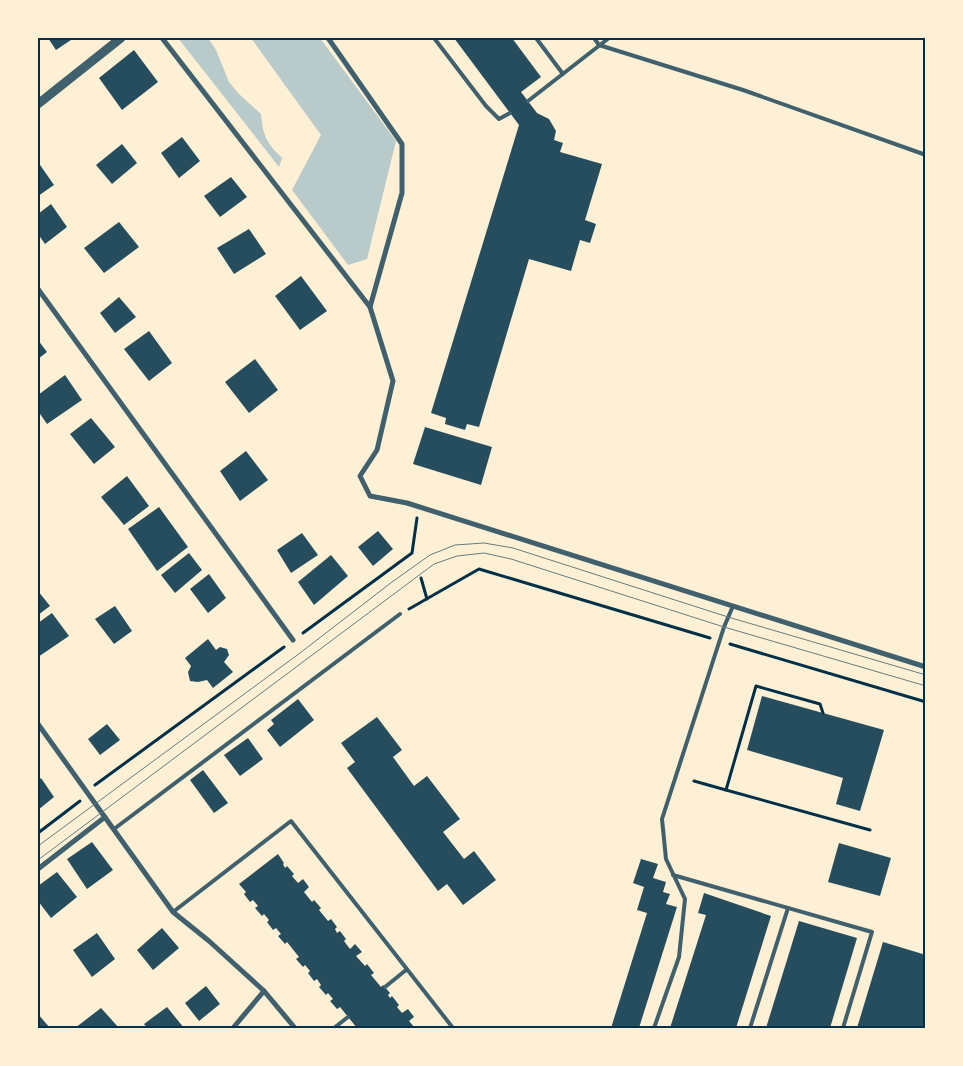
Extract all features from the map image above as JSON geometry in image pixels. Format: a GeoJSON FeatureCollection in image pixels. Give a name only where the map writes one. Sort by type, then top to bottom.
{"type":"FeatureCollection","features":[{"type":"Feature","properties":{"kind":"street"},"geometry":{"type":"LineString","coordinates":[[38,104],[121,38]]}},
{"type":"Feature","properties":{"kind":"street"},"geometry":{"type":"LineString","coordinates":[[162,38],[370,307],[393,381],[377,450],[360,476],[370,496],[419,507],[926,667]]}},
{"type":"Feature","properties":{"kind":"street"},"geometry":{"type":"LineString","coordinates":[[328,38],[402,144],[402,193],[370,307]]}},
{"type":"Feature","properties":{"kind":"street"},"geometry":{"type":"LineString","coordinates":[[38,289],[293,640]]}},
{"type":"Feature","properties":{"kind":"street"},"geometry":{"type":"LineString","coordinates":[[38,724],[173,912],[209,941],[264,991],[295,1028]]}},
{"type":"Feature","properties":{"kind":"street"},"geometry":{"type":"LineString","coordinates":[[38,868],[105,817]]}},
{"type":"Feature","properties":{"kind":"street"},"geometry":{"type":"LineString","coordinates":[[233,1028],[264,991]]}},
{"type":"Feature","properties":{"kind":"lane"},"geometry":{"type":"LineString","coordinates":[[434,38],[486,106],[500,119],[510,113]]}},
{"type":"Feature","properties":{"kind":"lane"},"geometry":{"type":"LineString","coordinates":[[536,38],[563,74]]}},
{"type":"Feature","properties":{"kind":"lane"},"geometry":{"type":"LineString","coordinates":[[594,38],[599,45],[743,90],[926,155]]}},
{"type":"Feature","properties":{"kind":"lane"},"geometry":{"type":"LineString","coordinates":[[528,101],[609,38]]}},
{"type":"Feature","properties":{"kind":"lane"},"geometry":{"type":"LineString","coordinates":[[654,1028],[679,957],[685,899],[666,859],[662,819],[732,606]]}},
{"type":"Feature","properties":{"kind":"lane"},"geometry":{"type":"LineString","coordinates":[[114,829],[400,614]]}},
{"type":"Feature","properties":{"kind":"lane"},"geometry":{"type":"LineString","coordinates":[[173,912],[290,821],[453,1028]]}},
{"type":"Feature","properties":{"kind":"lane"},"geometry":{"type":"LineString","coordinates":[[673,875],[872,932],[843,1028]]}},
{"type":"Feature","properties":{"kind":"lane"},"geometry":{"type":"LineString","coordinates":[[750,1028],[788,908]]}},
{"type":"Feature","properties":{"kind":"lane"},"geometry":{"type":"LineString","coordinates":[[385,987],[406,970]]}},
{"type":"Feature","properties":{"kind":"lane"},"geometry":{"type":"LineString","coordinates":[[334,1028],[348,1017]]}},
{"type":"Feature","properties":{"kind":"path"},"geometry":{"type":"LineString","coordinates":[[38,833],[88,793],[412,553],[419,507]]}},
{"type":"Feature","properties":{"kind":"path"},"geometry":{"type":"LineString","coordinates":[[400,614],[479,570],[926,702]]}},
{"type":"Feature","properties":{"kind":"path"},"geometry":{"type":"LineString","coordinates":[[421,578],[427,599]]}},
{"type":"Feature","properties":{"kind":"path"},"geometry":{"type":"LineString","coordinates":[[726,790],[756,686],[820,704],[823,713]]}},
{"type":"Feature","properties":{"kind":"path"},"geometry":{"type":"LineString","coordinates":[[694,781],[870,830]]}},
{"type":"Feature","properties":{"kind":"shaded area"},"geometry":{"type":"Polygon","coordinates":[[[178,38],[208,38],[216,50],[229,82],[261,114],[266,138],[282,158],[279,167],[178,38]]]}},
{"type":"Feature","properties":{"kind":"shaded area"},"geometry":{"type":"Polygon","coordinates":[[[251,38],[320,38],[396,141],[367,259],[348,265],[292,190],[321,135],[251,38]]]}},
{"type":"Feature","properties":{"kind":"building"},"geometry":{"type":"Polygon","coordinates":[[[48,38],[74,38],[56,50],[48,38]]]}},
{"type":"Feature","properties":{"kind":"building"},"geometry":{"type":"Polygon","coordinates":[[[454,38],[512,38],[541,77],[521,92],[537,113],[549,119],[556,131],[554,140],[563,143],[560,152],[602,164],[585,220],[596,224],[590,243],[580,240],[571,271],[529,259],[479,427],[467,424],[465,430],[445,424],[446,418],[431,413],[519,125],[454,38]]]}},
{"type":"Feature","properties":{"kind":"building"},"geometry":{"type":"Polygon","coordinates":[[[134,50],[158,82],[122,110],[99,78],[134,50]]]}},
{"type":"Feature","properties":{"kind":"building"},"geometry":{"type":"Polygon","coordinates":[[[182,137],[200,161],[179,178],[161,153],[182,137]]]}},
{"type":"Feature","properties":{"kind":"building"},"geometry":{"type":"Polygon","coordinates":[[[122,144],[137,163],[112,184],[96,165],[122,144]]]}},
{"type":"Feature","properties":{"kind":"building"},"geometry":{"type":"Polygon","coordinates":[[[38,162],[54,185],[38,196],[38,162]]]}},
{"type":"Feature","properties":{"kind":"building"},"geometry":{"type":"Polygon","coordinates":[[[231,177],[247,197],[220,217],[204,196],[231,177]]]}},
{"type":"Feature","properties":{"kind":"building"},"geometry":{"type":"Polygon","coordinates":[[[51,204],[67,227],[45,244],[38,234],[38,214],[51,204]]]}},
{"type":"Feature","properties":{"kind":"building"},"geometry":{"type":"Polygon","coordinates":[[[119,222],[139,247],[104,273],[84,248],[119,222]]]}},
{"type":"Feature","properties":{"kind":"building"},"geometry":{"type":"Polygon","coordinates":[[[249,229],[266,254],[234,274],[217,248],[249,229]]]}},
{"type":"Feature","properties":{"kind":"building"},"geometry":{"type":"Polygon","coordinates":[[[301,276],[327,311],[300,330],[275,296],[301,276]]]}},
{"type":"Feature","properties":{"kind":"building"},"geometry":{"type":"Polygon","coordinates":[[[119,297],[136,317],[115,333],[100,313],[119,297]]]}},
{"type":"Feature","properties":{"kind":"building"},"geometry":{"type":"Polygon","coordinates":[[[149,331],[172,363],[149,381],[124,349],[149,331]]]}},
{"type":"Feature","properties":{"kind":"building"},"geometry":{"type":"Polygon","coordinates":[[[38,340],[47,352],[38,359],[38,340]]]}},
{"type":"Feature","properties":{"kind":"building"},"geometry":{"type":"Polygon","coordinates":[[[255,359],[278,390],[249,413],[225,382],[255,359]]]}},
{"type":"Feature","properties":{"kind":"building"},"geometry":{"type":"Polygon","coordinates":[[[65,375],[82,400],[47,424],[38,411],[38,395],[65,375]]]}},
{"type":"Feature","properties":{"kind":"building"},"geometry":{"type":"Polygon","coordinates":[[[91,418],[115,447],[94,464],[70,434],[91,418]]]}},
{"type":"Feature","properties":{"kind":"building"},"geometry":{"type":"Polygon","coordinates":[[[425,427],[492,447],[481,485],[413,464],[425,427]]]}},
{"type":"Feature","properties":{"kind":"building"},"geometry":{"type":"Polygon","coordinates":[[[246,451],[268,480],[240,501],[220,471],[246,451]]]}},
{"type":"Feature","properties":{"kind":"building"},"geometry":{"type":"Polygon","coordinates":[[[127,476],[149,506],[124,525],[101,497],[127,476]]]}},
{"type":"Feature","properties":{"kind":"building"},"geometry":{"type":"Polygon","coordinates":[[[159,507],[188,547],[157,571],[128,529],[159,507]]]}},
{"type":"Feature","properties":{"kind":"building"},"geometry":{"type":"Polygon","coordinates":[[[378,531],[393,549],[373,566],[358,547],[378,531]]]}},
{"type":"Feature","properties":{"kind":"building"},"geometry":{"type":"Polygon","coordinates":[[[302,533],[318,555],[291,573],[277,550],[302,533]]]}},
{"type":"Feature","properties":{"kind":"building"},"geometry":{"type":"Polygon","coordinates":[[[189,553],[202,570],[175,593],[161,575],[189,553]]]}},
{"type":"Feature","properties":{"kind":"building"},"geometry":{"type":"Polygon","coordinates":[[[331,555],[348,576],[314,605],[298,582],[331,555]]]}},
{"type":"Feature","properties":{"kind":"building"},"geometry":{"type":"Polygon","coordinates":[[[209,574],[226,598],[208,613],[190,589],[209,574]]]}},
{"type":"Feature","properties":{"kind":"building"},"geometry":{"type":"Polygon","coordinates":[[[38,591],[50,606],[38,615],[38,591]]]}},
{"type":"Feature","properties":{"kind":"building"},"geometry":{"type":"Polygon","coordinates":[[[115,606],[132,631],[114,644],[95,619],[115,606]]]}},
{"type":"Feature","properties":{"kind":"building"},"geometry":{"type":"Polygon","coordinates":[[[52,613],[69,636],[38,657],[38,623],[52,613]]]}},
{"type":"Feature","properties":{"kind":"building"},"geometry":{"type":"Polygon","coordinates":[[[208,639],[216,650],[220,647],[227,649],[229,655],[224,662],[233,672],[213,688],[207,680],[190,681],[188,672],[191,666],[185,658],[208,639]]]}},
{"type":"Feature","properties":{"kind":"building"},"geometry":{"type":"Polygon","coordinates":[[[762,696],[884,730],[860,811],[836,804],[843,778],[747,750],[762,696]]]}},
{"type":"Feature","properties":{"kind":"building"},"geometry":{"type":"Polygon","coordinates":[[[298,699],[314,720],[280,747],[267,730],[274,724],[271,720],[298,699]]]}},
{"type":"Feature","properties":{"kind":"building"},"geometry":{"type":"Polygon","coordinates":[[[377,717],[402,750],[393,757],[414,786],[427,776],[460,819],[443,832],[464,859],[474,851],[496,880],[463,905],[447,884],[438,891],[347,768],[355,762],[341,743],[377,717]]]}},
{"type":"Feature","properties":{"kind":"building"},"geometry":{"type":"Polygon","coordinates":[[[107,724],[120,740],[100,755],[88,739],[107,724]]]}},
{"type":"Feature","properties":{"kind":"building"},"geometry":{"type":"Polygon","coordinates":[[[248,738],[263,759],[240,776],[224,755],[248,738]]]}},
{"type":"Feature","properties":{"kind":"building"},"geometry":{"type":"Polygon","coordinates":[[[203,770],[228,803],[214,813],[190,780],[203,770]]]}},
{"type":"Feature","properties":{"kind":"building"},"geometry":{"type":"Polygon","coordinates":[[[41,778],[54,797],[38,810],[38,781],[41,778]]]}},
{"type":"Feature","properties":{"kind":"building"},"geometry":{"type":"Polygon","coordinates":[[[92,842],[113,870],[87,889],[67,859],[92,842]]]}},
{"type":"Feature","properties":{"kind":"building"},"geometry":{"type":"Polygon","coordinates":[[[839,843],[891,858],[880,896],[828,882],[839,843]]]}},
{"type":"Feature","properties":{"kind":"building"},"geometry":{"type":"Polygon","coordinates":[[[278,854],[285,868],[287,866],[294,874],[292,876],[298,883],[303,879],[309,887],[304,892],[312,902],[314,900],[321,908],[319,910],[328,921],[331,919],[337,927],[335,929],[337,933],[340,931],[350,949],[355,944],[362,952],[356,956],[365,966],[367,964],[374,973],[371,975],[381,987],[383,985],[390,993],[388,995],[390,998],[392,996],[399,1005],[397,1007],[402,1013],[408,1009],[414,1017],[409,1021],[415,1028],[357,1028],[340,1007],[337,1009],[330,1001],[333,999],[328,993],[326,995],[319,987],[321,985],[317,979],[314,981],[305,965],[303,967],[296,959],[299,957],[287,942],[285,944],[278,936],[281,934],[276,928],[273,930],[264,914],[262,916],[255,908],[258,906],[253,900],[250,902],[244,894],[246,892],[239,884],[278,854]]]}},
{"type":"Feature","properties":{"kind":"building"},"geometry":{"type":"Polygon","coordinates":[[[641,859],[658,864],[653,878],[666,882],[663,892],[670,894],[666,904],[677,907],[639,1028],[611,1028],[647,913],[637,910],[644,887],[633,883],[641,859]]]}},
{"type":"Feature","properties":{"kind":"building"},"geometry":{"type":"Polygon","coordinates":[[[57,872],[77,897],[51,918],[38,901],[38,886],[57,872]]]}},
{"type":"Feature","properties":{"kind":"building"},"geometry":{"type":"Polygon","coordinates":[[[704,893],[771,916],[736,1028],[670,1028],[706,915],[698,913],[704,893]]]}},
{"type":"Feature","properties":{"kind":"building"},"geometry":{"type":"Polygon","coordinates":[[[799,921],[857,938],[830,1028],[766,1028],[799,921]]]}},
{"type":"Feature","properties":{"kind":"building"},"geometry":{"type":"Polygon","coordinates":[[[162,928],[179,948],[153,970],[137,950],[162,928]]]}},
{"type":"Feature","properties":{"kind":"building"},"geometry":{"type":"Polygon","coordinates":[[[97,933],[115,959],[92,977],[73,950],[97,933]]]}},
{"type":"Feature","properties":{"kind":"building"},"geometry":{"type":"Polygon","coordinates":[[[883,942],[926,955],[926,1020],[923,1028],[857,1028],[883,942]]]}},
{"type":"Feature","properties":{"kind":"building"},"geometry":{"type":"Polygon","coordinates":[[[206,986],[220,1004],[199,1021],[185,1003],[206,986]]]}},
{"type":"Feature","properties":{"kind":"building"},"geometry":{"type":"Polygon","coordinates":[[[167,1007],[184,1028],[147,1028],[144,1024],[167,1007]]]}},
{"type":"Feature","properties":{"kind":"building"},"geometry":{"type":"Polygon","coordinates":[[[101,1008],[119,1028],[75,1028],[101,1008]]]}},
{"type":"Feature","properties":{"kind":"building"},"geometry":{"type":"Polygon","coordinates":[[[38,1014],[50,1028],[38,1028],[38,1014]]]}},
{"type":"Feature","properties":{"kind":"tram line"},"geometry":{"type":"LineString","coordinates":[[38,846],[300,653],[392,582],[430,555],[455,545],[484,543],[513,548],[728,617],[926,675]]}},
{"type":"Feature","properties":{"kind":"tram line"},"geometry":{"type":"LineString","coordinates":[[38,860],[434,564],[457,556],[484,553],[511,559],[724,627],[926,686]]}}]}
